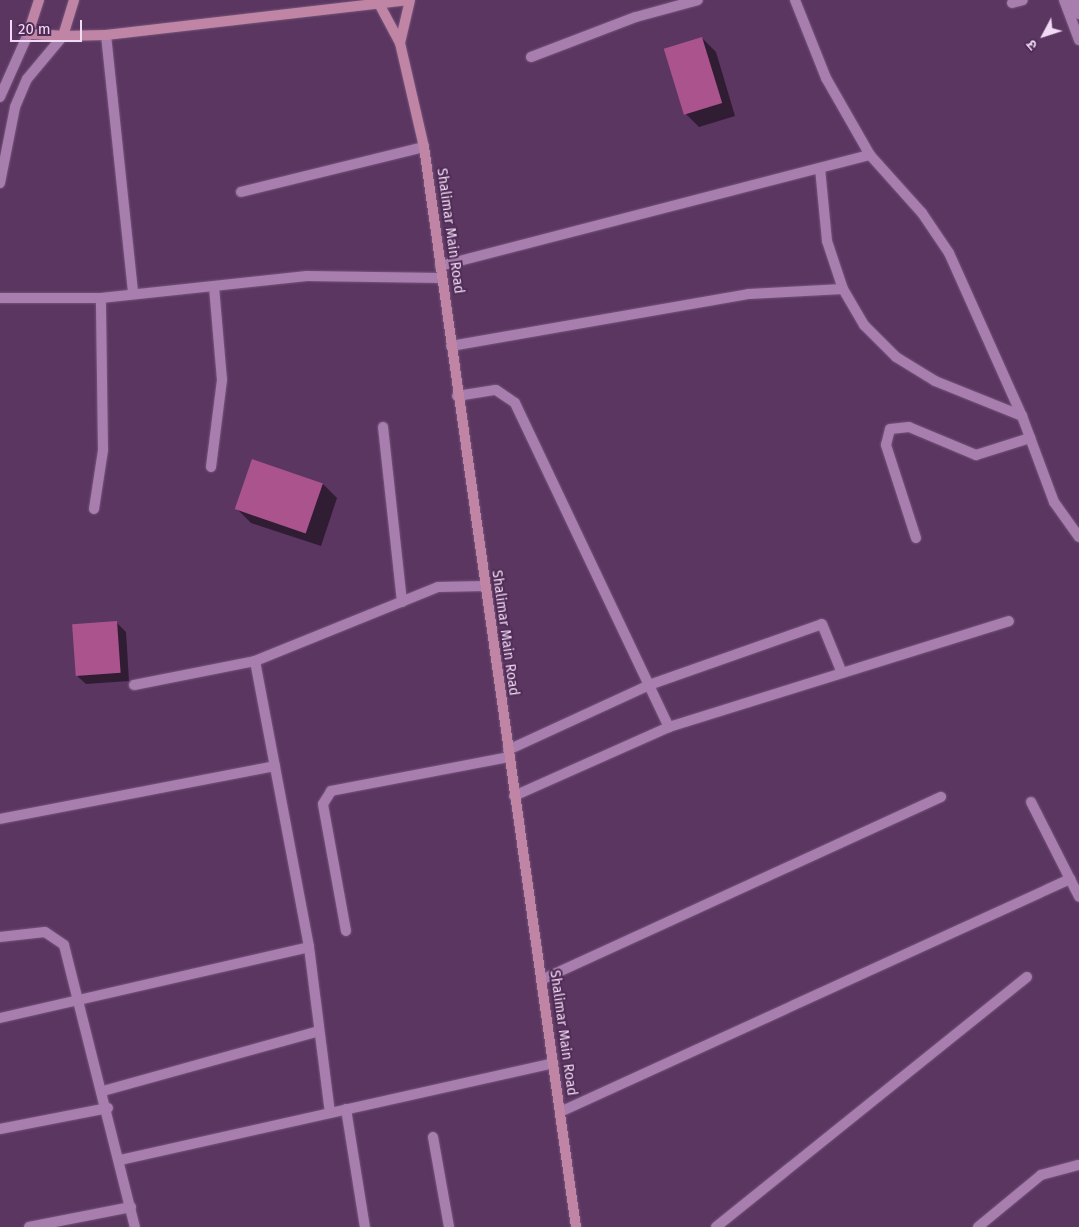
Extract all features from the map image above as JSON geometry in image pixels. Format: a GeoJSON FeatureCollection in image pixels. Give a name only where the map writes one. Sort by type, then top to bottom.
{"type":"FeatureCollection","features":[{"type":"Feature","properties":{"kind":"street"},"geometry":{"type":"LineString","coordinates":[[0,96],[28,34],[39,0]]}},
{"type":"Feature","properties":{"kind":"street"},"geometry":{"type":"LineString","coordinates":[[0,183],[15,107],[27,79],[63,36],[74,0]]}},
{"type":"Feature","properties":{"kind":"street"},"geometry":{"type":"LineString","coordinates":[[28,34],[63,36],[106,35],[409,0]]}},
{"type":"Feature","properties":{"kind":"street","name":"Shalimar Main Road"},"geometry":{"type":"LineString","coordinates":[[400,43],[409,0]]}},
{"type":"Feature","properties":{"kind":"street"},"geometry":{"type":"LineString","coordinates":[[531,57],[636,17],[698,0]]}},
{"type":"Feature","properties":{"kind":"street"},"geometry":{"type":"LineString","coordinates":[[795,0],[826,78],[870,154],[922,213],[949,254],[1022,416],[1054,502],[1079,537]]}},
{"type":"Feature","properties":{"kind":"street"},"geometry":{"type":"LineString","coordinates":[[1012,3],[1023,0]]}},
{"type":"Feature","properties":{"kind":"street"},"geometry":{"type":"LineString","coordinates":[[1064,0],[1079,40]]}},
{"type":"Feature","properties":{"kind":"street"},"geometry":{"type":"LineString","coordinates":[[1074,0],[1079,14]]}},
{"type":"Feature","properties":{"kind":"street","name":"Shalimar Main Road"},"geometry":{"type":"LineString","coordinates":[[378,3],[400,43],[424,147],[452,346],[456,396],[485,586],[576,1227]]}},
{"type":"Feature","properties":{"kind":"street"},"geometry":{"type":"LineString","coordinates":[[106,35],[133,294]]}},
{"type":"Feature","properties":{"kind":"street"},"geometry":{"type":"LineString","coordinates":[[241,192],[424,147]]}},
{"type":"Feature","properties":{"kind":"street"},"geometry":{"type":"LineString","coordinates":[[440,266],[870,154]]}},
{"type":"Feature","properties":{"kind":"street"},"geometry":{"type":"LineString","coordinates":[[820,168],[828,241],[843,290],[864,325],[896,357],[935,381],[1022,416]]}},
{"type":"Feature","properties":{"kind":"street"},"geometry":{"type":"LineString","coordinates":[[0,298],[101,298],[307,276],[442,278]]}},
{"type":"Feature","properties":{"kind":"street"},"geometry":{"type":"LineString","coordinates":[[211,467],[222,380],[214,286]]}},
{"type":"Feature","properties":{"kind":"street"},"geometry":{"type":"LineString","coordinates":[[452,346],[749,294],[843,290]]}},
{"type":"Feature","properties":{"kind":"street"},"geometry":{"type":"LineString","coordinates":[[94,509],[103,450],[101,298]]}},
{"type":"Feature","properties":{"kind":"street"},"geometry":{"type":"LineString","coordinates":[[456,396],[496,390],[515,403],[669,727]]}},
{"type":"Feature","properties":{"kind":"street"},"geometry":{"type":"LineString","coordinates":[[383,427],[402,602]]}},
{"type":"Feature","properties":{"kind":"street"},"geometry":{"type":"LineString","coordinates":[[916,538],[886,445],[890,429],[909,427],[970,454],[1030,438]]}},
{"type":"Feature","properties":{"kind":"street"},"geometry":{"type":"LineString","coordinates":[[134,685],[255,661],[438,587],[485,586]]}},
{"type":"Feature","properties":{"kind":"street"},"geometry":{"type":"LineString","coordinates":[[514,796],[669,727],[1009,621]]}},
{"type":"Feature","properties":{"kind":"street"},"geometry":{"type":"LineString","coordinates":[[346,931],[323,804],[331,791],[508,754],[649,685],[822,624],[842,673]]}},
{"type":"Feature","properties":{"kind":"street"},"geometry":{"type":"LineString","coordinates":[[255,661],[309,947],[330,1113]]}},
{"type":"Feature","properties":{"kind":"street"},"geometry":{"type":"LineString","coordinates":[[0,819],[275,766]]}},
{"type":"Feature","properties":{"kind":"street"},"geometry":{"type":"LineString","coordinates":[[541,980],[941,797]]}},
{"type":"Feature","properties":{"kind":"street"},"geometry":{"type":"LineString","coordinates":[[1032,802],[1079,897]]}},
{"type":"Feature","properties":{"kind":"street"},"geometry":{"type":"LineString","coordinates":[[560,1112],[1070,879]]}},
{"type":"Feature","properties":{"kind":"street"},"geometry":{"type":"LineString","coordinates":[[0,937],[36,932],[57,936],[80,1000],[108,1108],[135,1227]]}},
{"type":"Feature","properties":{"kind":"street"},"geometry":{"type":"LineString","coordinates":[[0,1018],[309,947]]}},
{"type":"Feature","properties":{"kind":"street"},"geometry":{"type":"LineString","coordinates":[[716,1227],[1027,977]]}},
{"type":"Feature","properties":{"kind":"street"},"geometry":{"type":"LineString","coordinates":[[103,1091],[319,1031]]}},
{"type":"Feature","properties":{"kind":"street"},"geometry":{"type":"LineString","coordinates":[[120,1160],[553,1063]]}},
{"type":"Feature","properties":{"kind":"street"},"geometry":{"type":"LineString","coordinates":[[0,1129],[108,1108]]}},
{"type":"Feature","properties":{"kind":"street"},"geometry":{"type":"LineString","coordinates":[[346,1109],[365,1227]]}},
{"type":"Feature","properties":{"kind":"street"},"geometry":{"type":"LineString","coordinates":[[433,1137],[449,1227]]}},
{"type":"Feature","properties":{"kind":"street"},"geometry":{"type":"LineString","coordinates":[[978,1227],[1041,1176],[1079,1165]]}},
{"type":"Feature","properties":{"kind":"street"},"geometry":{"type":"LineString","coordinates":[[29,1227],[131,1207]]}},
{"type":"Feature","properties":{"kind":"building"},"geometry":{"type":"Polygon","coordinates":[[[702,37],[722,103],[684,115],[664,49],[702,37]]]}},
{"type":"Feature","properties":{"kind":"building"},"geometry":{"type":"Polygon","coordinates":[[[252,459],[323,483],[306,534],[235,509],[252,459]]]}},
{"type":"Feature","properties":{"kind":"building"},"geometry":{"type":"Polygon","coordinates":[[[117,621],[121,673],[76,676],[72,624],[117,621]]]}}]}
